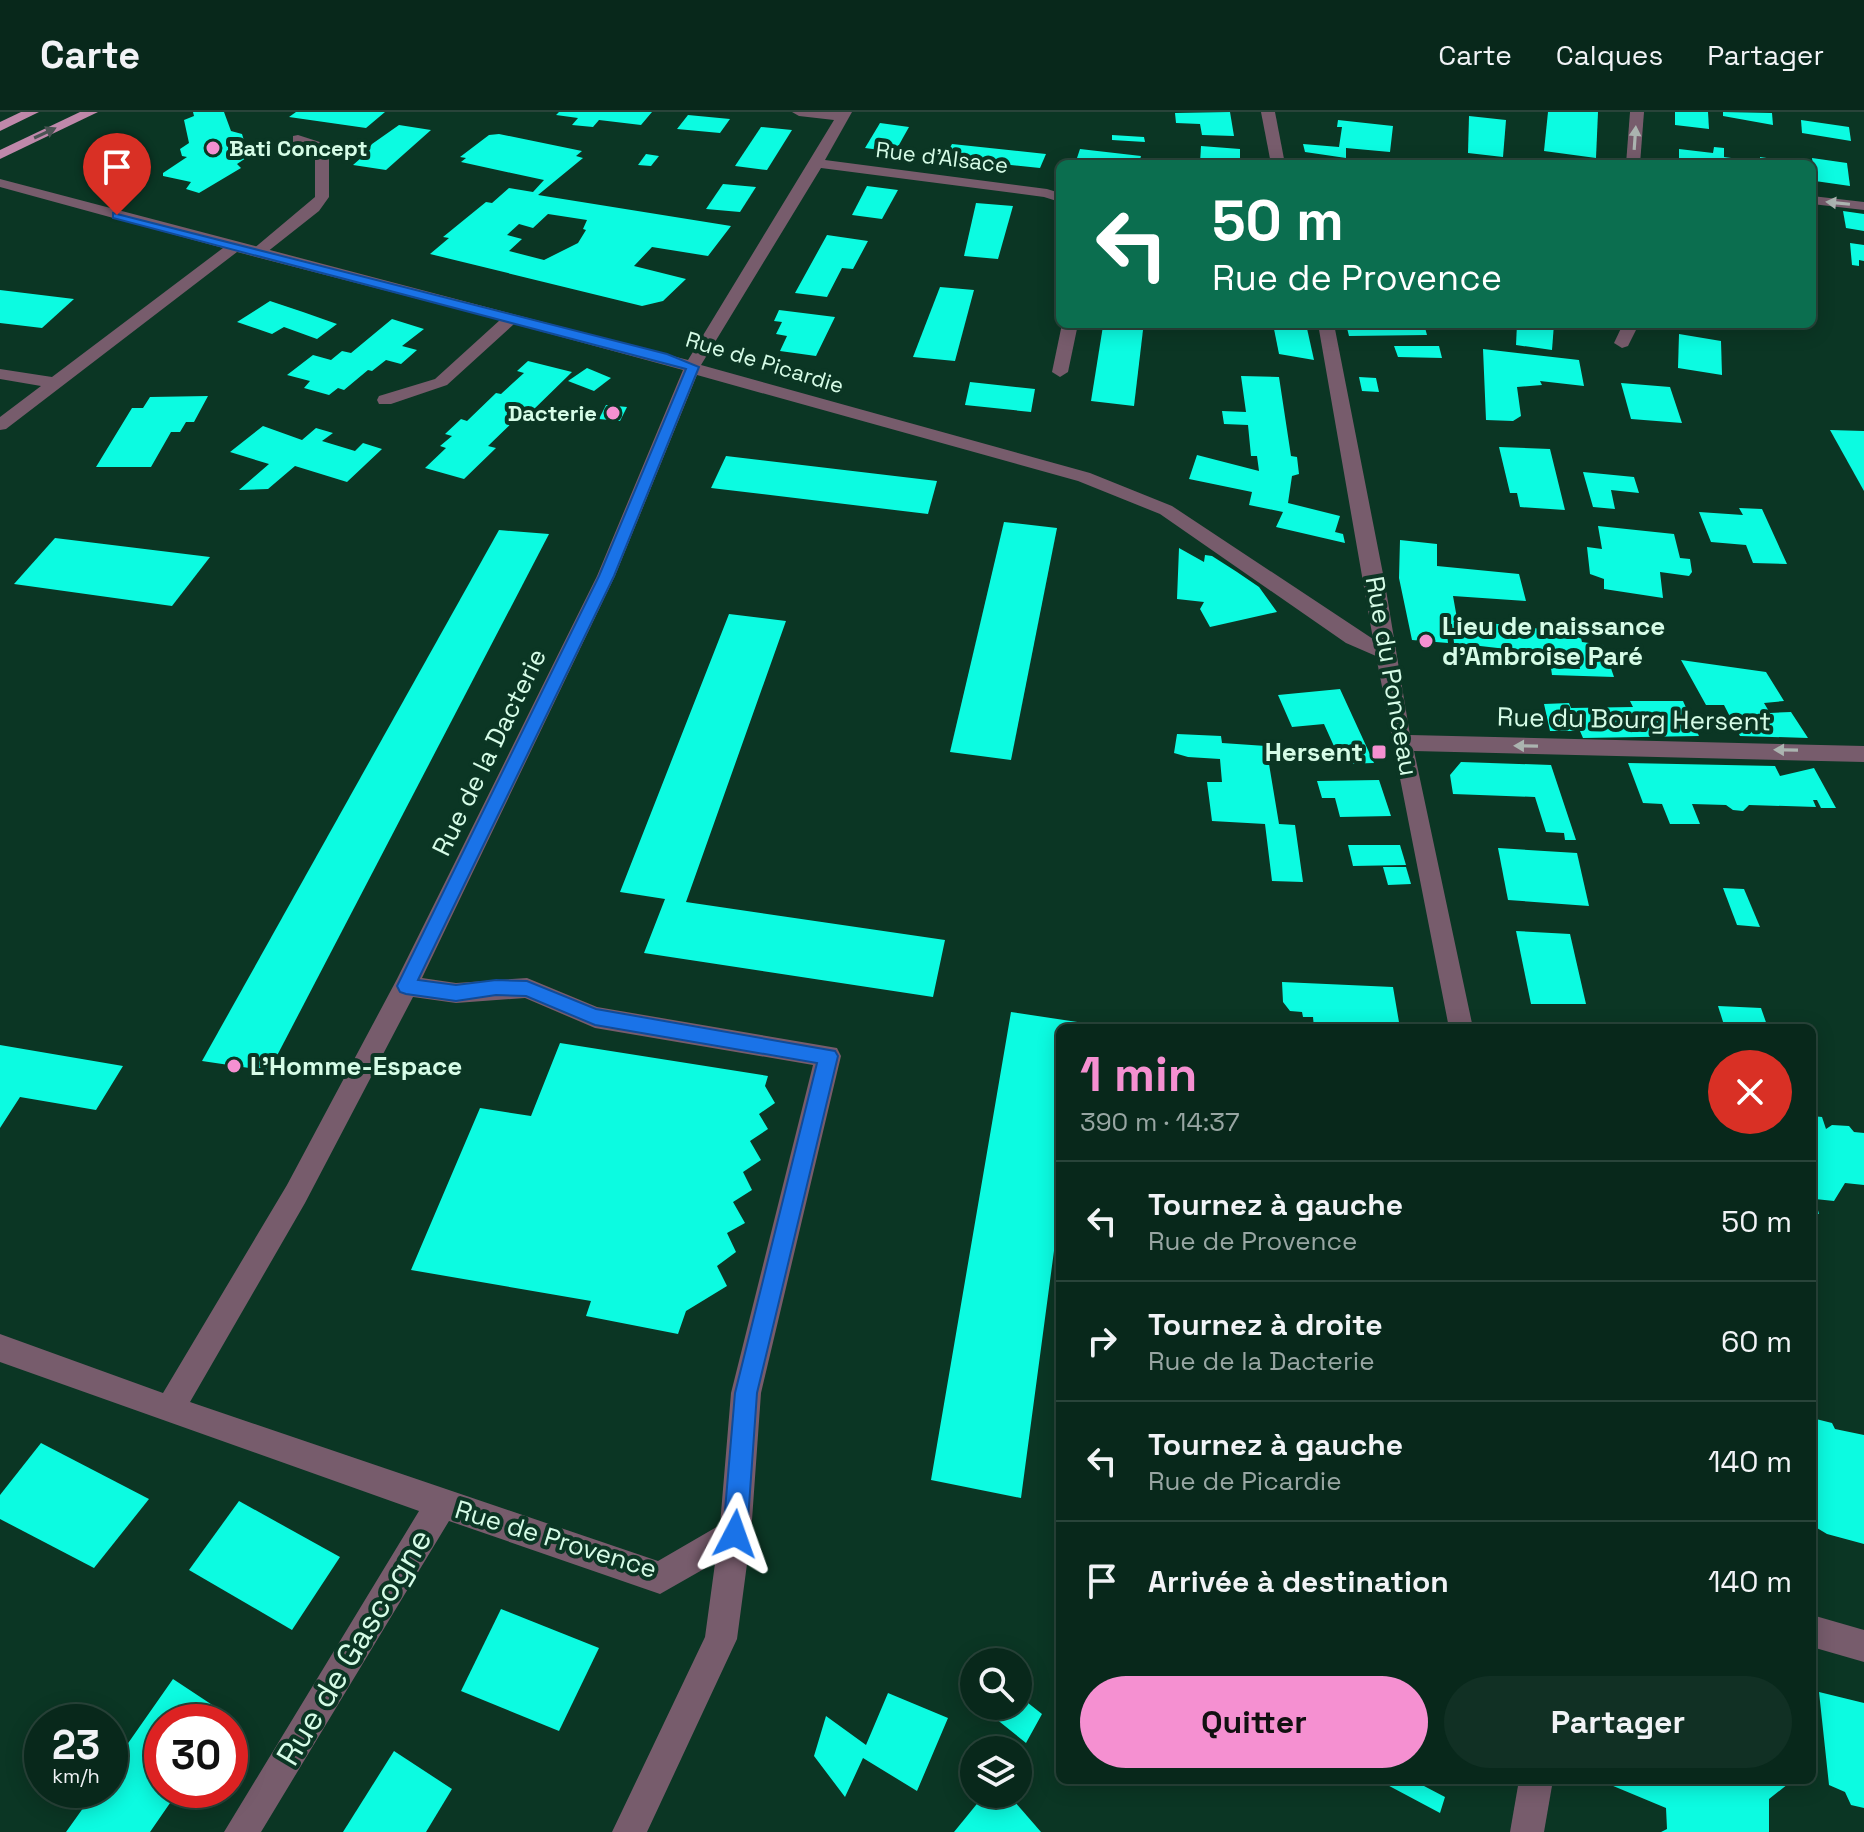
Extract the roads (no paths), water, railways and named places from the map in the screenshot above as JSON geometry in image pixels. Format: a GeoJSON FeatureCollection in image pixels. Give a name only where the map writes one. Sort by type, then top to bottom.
{"type":"FeatureCollection","features":[{"type":"Feature","properties":{"kind":"main road"},"geometry":{"type":"LineString","coordinates":[[0,127],[32,112]]}},
{"type":"Feature","properties":{"kind":"main road"},"geometry":{"type":"LineString","coordinates":[[0,155],[91,112]]}},
{"type":"Feature","properties":{"kind":"street"},"geometry":{"type":"LineString","coordinates":[[799,112],[844,114]]}},
{"type":"Feature","properties":{"kind":"street"},"geometry":{"type":"LineString","coordinates":[[1268,112],[1277,160]]}},
{"type":"Feature","properties":{"kind":"street"},"geometry":{"type":"LineString","coordinates":[[1633,160],[1637,112]]}},
{"type":"Feature","properties":{"kind":"street","name":"Rue de la Dacterie"},"geometry":{"type":"LineString","coordinates":[[169,1410],[296,1194],[406,986],[606,576],[692,367],[844,114]]}},
{"type":"Feature","properties":{"kind":"street"},"geometry":{"type":"LineString","coordinates":[[257,253],[314,208],[322,197],[322,145],[298,139]]}},
{"type":"Feature","properties":{"kind":"street","name":"Rue d'Alsace"},"geometry":{"type":"LineString","coordinates":[[817,163],[1056,196]]}},
{"type":"Feature","properties":{"kind":"street","name":"Rue de Picardie"},"geometry":{"type":"LineString","coordinates":[[0,183],[692,367],[725,379],[1017,457],[1127,493],[1166,510],[1353,638],[1384,652]]}},
{"type":"Feature","properties":{"kind":"street"},"geometry":{"type":"LineString","coordinates":[[1816,200],[1864,206]]}},
{"type":"Feature","properties":{"kind":"street"},"geometry":{"type":"LineString","coordinates":[[0,425],[234,247]]}},
{"type":"Feature","properties":{"kind":"street"},"geometry":{"type":"LineString","coordinates":[[385,400],[441,382],[511,318]]}},
{"type":"Feature","properties":{"kind":"street"},"geometry":{"type":"LineString","coordinates":[[1060,372],[1069,328]]}},
{"type":"Feature","properties":{"kind":"street","name":"Rue du Ponceau"},"geometry":{"type":"LineString","coordinates":[[1327,328],[1375,584],[1384,652],[1460,1024]]}},
{"type":"Feature","properties":{"kind":"street"},"geometry":{"type":"LineString","coordinates":[[1622,343],[1629,328]]}},
{"type":"Feature","properties":{"kind":"street"},"geometry":{"type":"LineString","coordinates":[[0,374],[56,383]]}},
{"type":"Feature","properties":{"kind":"street","name":"Rue du Bourg Hersent"},"geometry":{"type":"LineString","coordinates":[[1402,743],[1864,754]]}},
{"type":"Feature","properties":{"kind":"street"},"geometry":{"type":"LineString","coordinates":[[406,986],[456,993],[527,988],[595,1017],[828,1056],[746,1393],[735,1534],[721,1639],[629,1832]]}},
{"type":"Feature","properties":{"kind":"street","name":"Rue de Provence"},"geometry":{"type":"LineString","coordinates":[[0,1348],[169,1410],[660,1578],[735,1534]]}},
{"type":"Feature","properties":{"kind":"street","name":"Rue de Gascogne"},"geometry":{"type":"LineString","coordinates":[[241,1832],[442,1503]]}},
{"type":"Feature","properties":{"kind":"street"},"geometry":{"type":"LineString","coordinates":[[1816,1632],[1864,1646]]}},
{"type":"Feature","properties":{"kind":"street"},"geometry":{"type":"LineString","coordinates":[[1527,1832],[1535,1784]]}},
{"type":"Feature","properties":{"kind":"place","name":"Bati Concept"},"geometry":{"type":"Point","coordinates":[213,148]}},
{"type":"Feature","properties":{"kind":"place","name":"Dacterie"},"geometry":{"type":"Point","coordinates":[613,413]}},
{"type":"Feature","properties":{"kind":"place","name":"Lieu de naissance d'Ambroise Paré"},"geometry":{"type":"Point","coordinates":[1426,641]}},
{"type":"Feature","properties":{"kind":"place","name":"Hersent"},"geometry":{"type":"Point","coordinates":[1379,752]}},
{"type":"Feature","properties":{"kind":"place","name":"L'Homme-Espace"},"geometry":{"type":"Point","coordinates":[234,1066]}}]}
